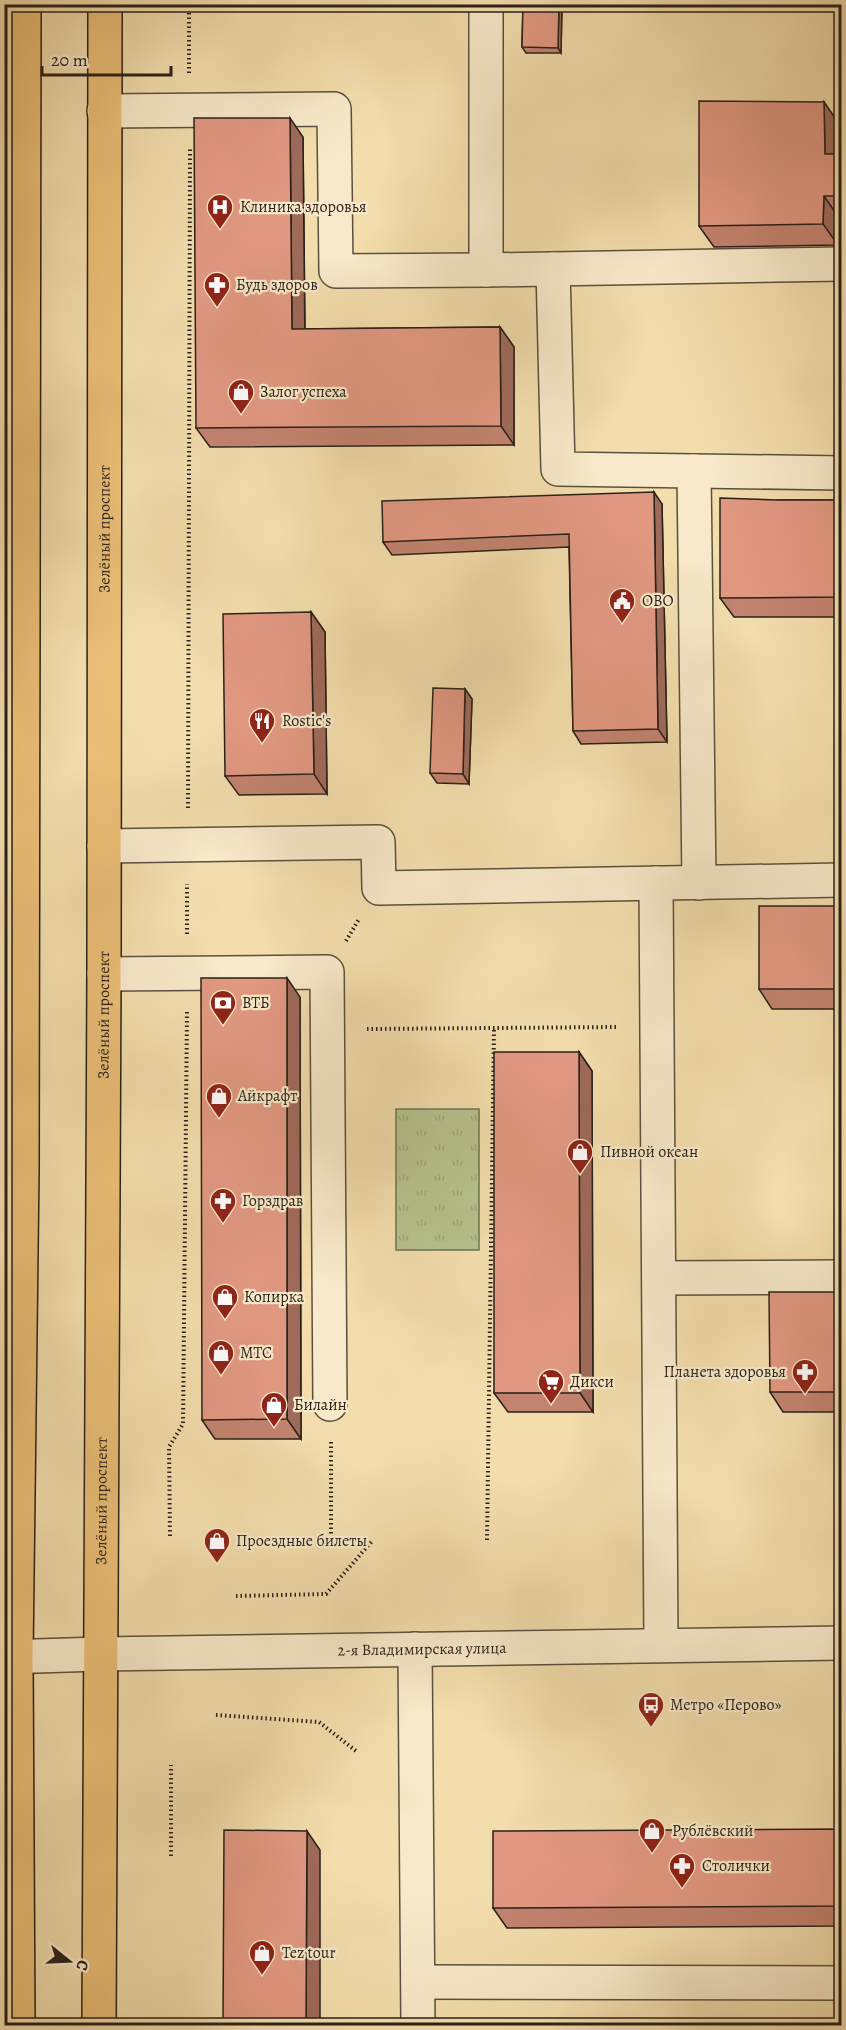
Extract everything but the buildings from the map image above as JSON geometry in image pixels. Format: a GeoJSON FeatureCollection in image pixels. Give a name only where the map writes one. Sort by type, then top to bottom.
{"type":"FeatureCollection","features":[{"type":"Feature","properties":{"kind":"main road"},"geometry":{"type":"LineString","coordinates":[[18,2025],[10,1657],[24,4]]}},
{"type":"Feature","properties":{"kind":"main road","name":"Зелёный проспект"},"geometry":{"type":"LineString","coordinates":[[99,2025],[104,975],[105,4]]}},
{"type":"Feature","properties":{"kind":"street"},"geometry":{"type":"LineString","coordinates":[[486,4],[486,270]]}},
{"type":"Feature","properties":{"kind":"street"},"geometry":{"type":"LineString","coordinates":[[104,111],[334,109],[336,271],[842,264]]}},
{"type":"Feature","properties":{"kind":"street"},"geometry":{"type":"LineString","coordinates":[[553,269],[558,469],[842,473]]}},
{"type":"Feature","properties":{"kind":"street"},"geometry":{"type":"LineString","coordinates":[[693,471],[699,882]]}},
{"type":"Feature","properties":{"kind":"street"},"geometry":{"type":"LineString","coordinates":[[104,846],[378,842],[379,888],[842,880]]}},
{"type":"Feature","properties":{"kind":"street"},"geometry":{"type":"LineString","coordinates":[[656,883],[661,1645]]}},
{"type":"Feature","properties":{"kind":"street"},"geometry":{"type":"LineString","coordinates":[[104,975],[327,972],[330,1404]]}},
{"type":"Feature","properties":{"kind":"street"},"geometry":{"type":"LineString","coordinates":[[659,1278],[842,1276]]}},
{"type":"Feature","properties":{"kind":"street","name":"2-я Владимирская улица"},"geometry":{"type":"LineString","coordinates":[[10,1657],[842,1643]]}},
{"type":"Feature","properties":{"kind":"street"},"geometry":{"type":"LineString","coordinates":[[415,1649],[418,2025]]}},
{"type":"Feature","properties":{"kind":"street"},"geometry":{"type":"LineString","coordinates":[[418,1982],[842,1983]]}},
{"type":"Feature","properties":{"kind":"path"},"geometry":{"type":"LineString","coordinates":[[170,1536],[169,1447],[183,1424],[188,845],[189,4]]}},
{"type":"Feature","properties":{"kind":"path"},"geometry":{"type":"LineString","coordinates":[[327,972],[379,888]]}},
{"type":"Feature","properties":{"kind":"path"},"geometry":{"type":"LineString","coordinates":[[327,1029],[657,1026]]}},
{"type":"Feature","properties":{"kind":"path"},"geometry":{"type":"LineString","coordinates":[[487,1540],[494,1028]]}},
{"type":"Feature","properties":{"kind":"path"},"geometry":{"type":"LineString","coordinates":[[330,1404],[331,1540]]}},
{"type":"Feature","properties":{"kind":"path"},"geometry":{"type":"LineString","coordinates":[[236,1596],[326,1594],[373,1540]]}},
{"type":"Feature","properties":{"kind":"path"},"geometry":{"type":"LineString","coordinates":[[216,1715],[319,1722],[356,1751]]}},
{"type":"Feature","properties":{"kind":"path"},"geometry":{"type":"LineString","coordinates":[[171,1766],[171,1856]]}},
{"type":"Feature","properties":{"kind":"green space"},"geometry":{"type":"Polygon","coordinates":[[[396,1109],[479,1109],[479,1250],[396,1250],[396,1109]]]}},
{"type":"Feature","properties":{"kind":"place","name":"Клиника здоровья"},"geometry":{"type":"Point","coordinates":[220,230]}},
{"type":"Feature","properties":{"kind":"place","name":"Будь здоров"},"geometry":{"type":"Point","coordinates":[217,308]}},
{"type":"Feature","properties":{"kind":"place","name":"Залог успеха"},"geometry":{"type":"Point","coordinates":[241,415]}},
{"type":"Feature","properties":{"kind":"place","name":"ОВО"},"geometry":{"type":"Point","coordinates":[622,624]}},
{"type":"Feature","properties":{"kind":"place","name":"Rostic's"},"geometry":{"type":"Point","coordinates":[262,744]}},
{"type":"Feature","properties":{"kind":"place","name":"ВТБ"},"geometry":{"type":"Point","coordinates":[223,1026]}},
{"type":"Feature","properties":{"kind":"place","name":"Айкрафт"},"geometry":{"type":"Point","coordinates":[219,1119]}},
{"type":"Feature","properties":{"kind":"place","name":"Пивной океан"},"geometry":{"type":"Point","coordinates":[580,1175]}},
{"type":"Feature","properties":{"kind":"place","name":"Горздрав"},"geometry":{"type":"Point","coordinates":[223,1224]}},
{"type":"Feature","properties":{"kind":"place","name":"Копирка"},"geometry":{"type":"Point","coordinates":[225,1320]}},
{"type":"Feature","properties":{"kind":"place","name":"МТС"},"geometry":{"type":"Point","coordinates":[221,1376]}},
{"type":"Feature","properties":{"kind":"place","name":"Планета здоровья"},"geometry":{"type":"Point","coordinates":[805,1395]}},
{"type":"Feature","properties":{"kind":"place","name":"Дикси"},"geometry":{"type":"Point","coordinates":[551,1405]}},
{"type":"Feature","properties":{"kind":"place","name":"Билайн"},"geometry":{"type":"Point","coordinates":[274,1428]}},
{"type":"Feature","properties":{"kind":"place","name":"Проездные билеты"},"geometry":{"type":"Point","coordinates":[217,1564]}},
{"type":"Feature","properties":{"kind":"place","name":"Метро «Перово»"},"geometry":{"type":"Point","coordinates":[651,1728]}},
{"type":"Feature","properties":{"kind":"place","name":"Рублёвский"},"geometry":{"type":"Point","coordinates":[652,1854]}},
{"type":"Feature","properties":{"kind":"place","name":"Столички"},"geometry":{"type":"Point","coordinates":[682,1889]}},
{"type":"Feature","properties":{"kind":"place","name":"Tez tour"},"geometry":{"type":"Point","coordinates":[262,1976]}}]}
